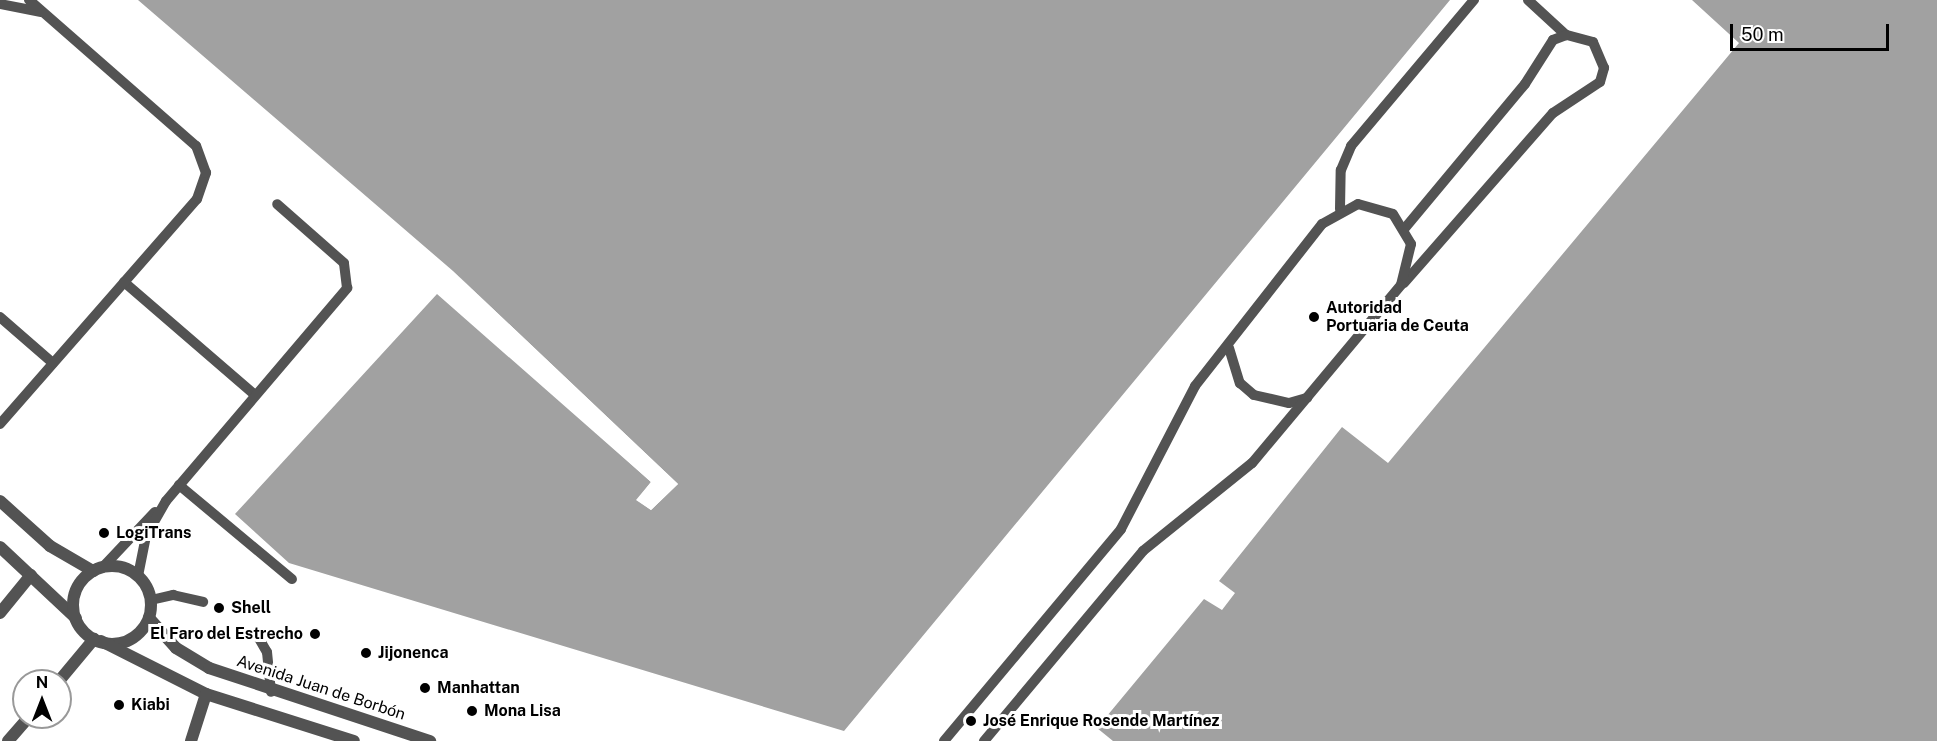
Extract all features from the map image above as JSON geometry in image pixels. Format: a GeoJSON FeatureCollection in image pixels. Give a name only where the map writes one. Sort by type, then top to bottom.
{"type":"FeatureCollection","features":[{"type":"Feature","properties":{"kind":"street"},"geometry":{"type":"LineString","coordinates":[[0,501],[50,546],[98,570],[121,567],[138,576],[151,600],[149,618],[134,636],[98,640],[70,669]]}},
{"type":"Feature","properties":{"kind":"street"},"geometry":{"type":"LineString","coordinates":[[0,547],[98,640],[206,694],[354,741]]}},
{"type":"Feature","properties":{"kind":"street"},"geometry":{"type":"LineString","coordinates":[[76,618],[76,591],[98,570]]}},
{"type":"Feature","properties":{"kind":"street"},"geometry":{"type":"LineString","coordinates":[[0,613],[32,575]]}},
{"type":"Feature","properties":{"kind":"street","name":"Avenida Juan de Borbón"},"geometry":{"type":"LineString","coordinates":[[149,618],[192,659],[271,693],[430,741]]}},
{"type":"Feature","properties":{"kind":"street"},"geometry":{"type":"LineString","coordinates":[[191,741],[206,694]]}},
{"type":"Feature","properties":{"kind":"street"},"geometry":{"type":"LineString","coordinates":[[8,741],[18,729]]}},
{"type":"Feature","properties":{"kind":"lane"},"geometry":{"type":"LineString","coordinates":[[0,424],[197,199],[204,163],[196,146],[48,13],[29,0]]}},
{"type":"Feature","properties":{"kind":"lane"},"geometry":{"type":"LineString","coordinates":[[1340,209],[1341,170],[1351,146],[1474,0]]}},
{"type":"Feature","properties":{"kind":"lane"},"geometry":{"type":"LineString","coordinates":[[984,741],[1155,538],[1252,463],[1401,285],[1437,251],[1553,113],[1600,82],[1601,54],[1586,39],[1566,35],[1528,0]]}},
{"type":"Feature","properties":{"kind":"lane"},"geometry":{"type":"LineString","coordinates":[[0,4],[48,13]]}},
{"type":"Feature","properties":{"kind":"lane"},"geometry":{"type":"LineString","coordinates":[[1405,228],[1525,84],[1549,45],[1566,35]]}},
{"type":"Feature","properties":{"kind":"lane"},"geometry":{"type":"LineString","coordinates":[[98,570],[166,501],[350,282],[344,263],[277,204]]}},
{"type":"Feature","properties":{"kind":"lane"},"geometry":{"type":"LineString","coordinates":[[944,741],[1121,529],[1186,399],[1230,348],[1322,224],[1340,209],[1376,206],[1405,228],[1411,261],[1401,285]]}},
{"type":"Feature","properties":{"kind":"lane"},"geometry":{"type":"LineString","coordinates":[[124,282],[255,395]]}},
{"type":"Feature","properties":{"kind":"lane"},"geometry":{"type":"LineString","coordinates":[[0,317],[53,363]]}},
{"type":"Feature","properties":{"kind":"lane"},"geometry":{"type":"LineString","coordinates":[[1230,348],[1240,383],[1254,395],[1289,404],[1306,398]]}},
{"type":"Feature","properties":{"kind":"lane"},"geometry":{"type":"LineString","coordinates":[[179,485],[292,579]]}},
{"type":"Feature","properties":{"kind":"lane"},"geometry":{"type":"LineString","coordinates":[[138,576],[146,536],[166,501]]}},
{"type":"Feature","properties":{"kind":"lane"},"geometry":{"type":"LineString","coordinates":[[151,600],[173,595],[203,602]]}},
{"type":"Feature","properties":{"kind":"lane"},"geometry":{"type":"LineString","coordinates":[[257,635],[267,652],[271,693]]}},
{"type":"Feature","properties":{"kind":"shaded area"},"geometry":{"type":"Polygon","coordinates":[[[138,0],[1450,0],[844,731],[289,563],[235,514],[437,294],[651,482],[637,500],[651,510],[678,484],[453,271],[138,0]]]}},
{"type":"Feature","properties":{"kind":"shaded area"},"geometry":{"type":"Polygon","coordinates":[[[1692,0],[1937,0],[1937,741],[1113,741],[1097,728],[1204,599],[1222,610],[1235,593],[1219,581],[1342,427],[1388,463],[1739,43],[1692,0]]]}},
{"type":"Feature","properties":{"kind":"pier"},"geometry":{"type":"Polygon","coordinates":[[[453,271],[678,484],[651,510],[636,500],[651,482],[439,291],[653,480],[641,499],[651,506],[673,484],[453,271]]]}},
{"type":"Feature","properties":{"kind":"place","name":"Autoridad Portuaria de Ceuta"},"geometry":{"type":"Point","coordinates":[1314,317]}},
{"type":"Feature","properties":{"kind":"place","name":"LogiTrans"},"geometry":{"type":"Point","coordinates":[104,533]}},
{"type":"Feature","properties":{"kind":"place","name":"Shell"},"geometry":{"type":"Point","coordinates":[219,608]}},
{"type":"Feature","properties":{"kind":"place","name":"El Faro del Estrecho"},"geometry":{"type":"Point","coordinates":[315,634]}},
{"type":"Feature","properties":{"kind":"place","name":"Jijonenca"},"geometry":{"type":"Point","coordinates":[366,653]}},
{"type":"Feature","properties":{"kind":"place","name":"Manhattan"},"geometry":{"type":"Point","coordinates":[425,688]}},
{"type":"Feature","properties":{"kind":"place","name":"Kiabi"},"geometry":{"type":"Point","coordinates":[119,705]}},
{"type":"Feature","properties":{"kind":"place","name":"Mona Lisa"},"geometry":{"type":"Point","coordinates":[472,711]}},
{"type":"Feature","properties":{"kind":"place","name":"José Enrique Rosende Martínez"},"geometry":{"type":"Point","coordinates":[971,721]}}]}
